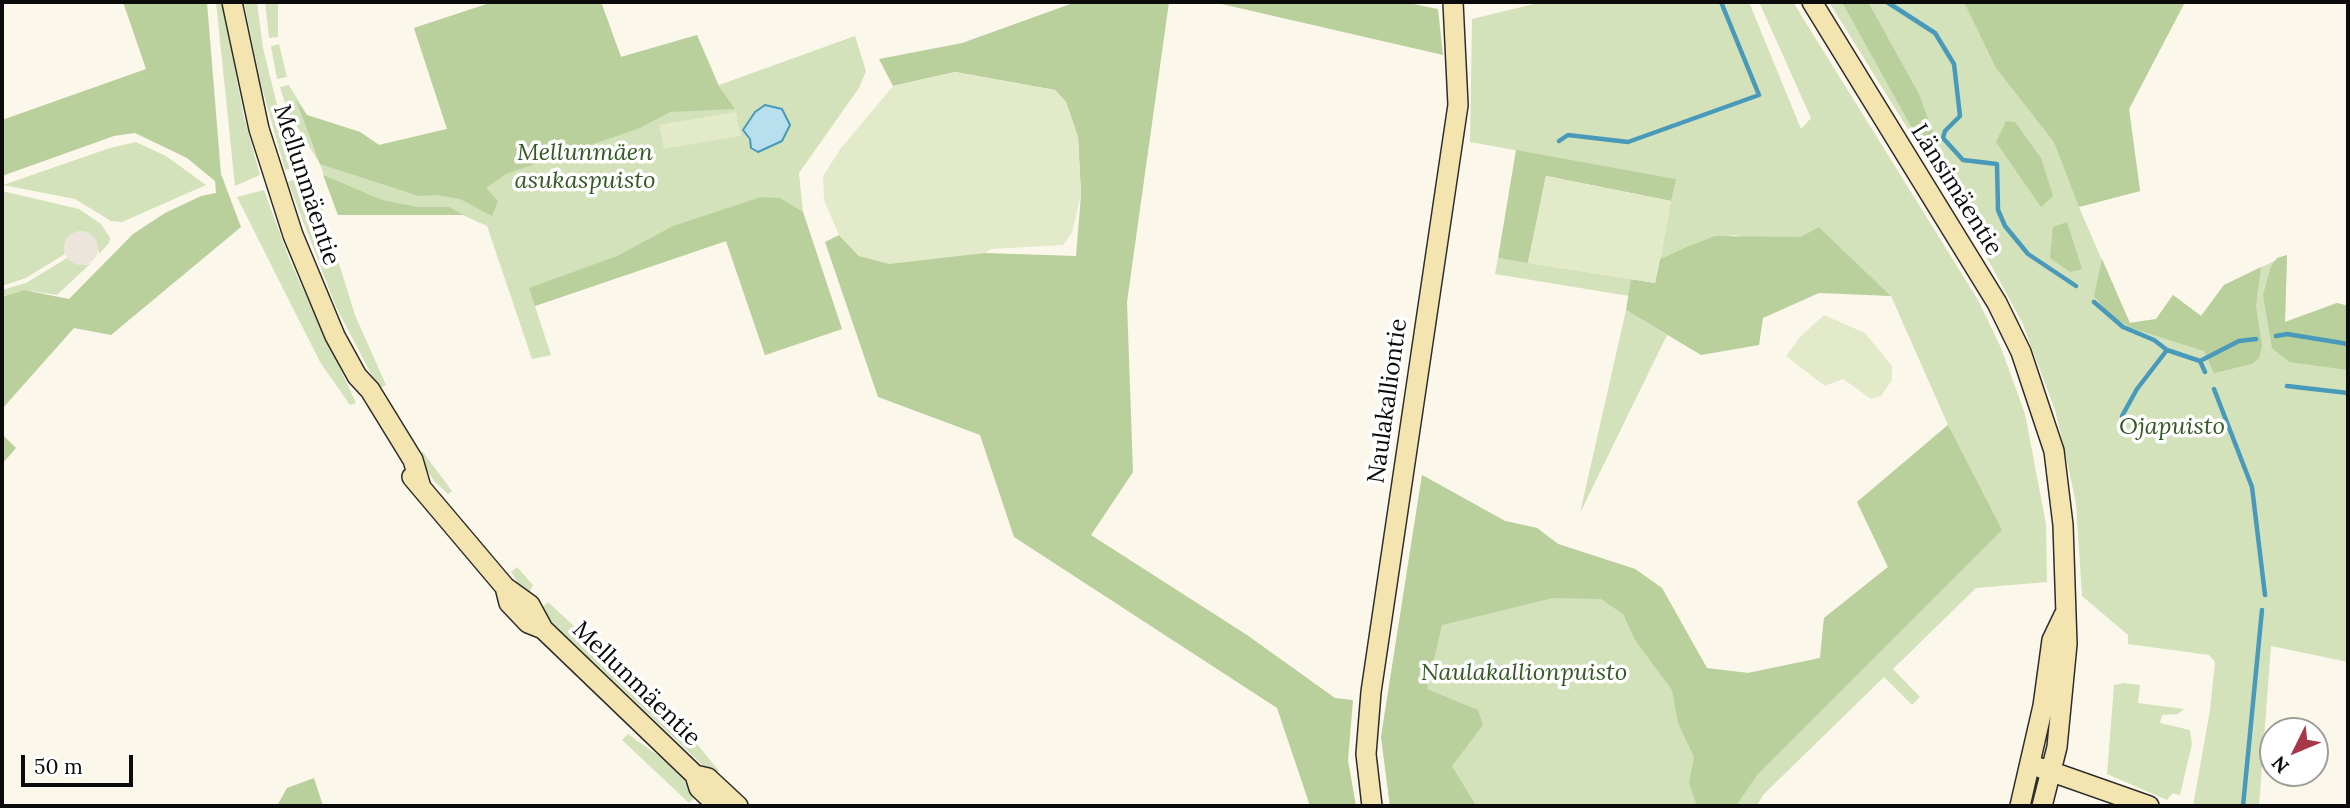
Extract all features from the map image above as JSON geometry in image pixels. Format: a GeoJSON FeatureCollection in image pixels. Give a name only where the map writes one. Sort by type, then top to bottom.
{"type":"FeatureCollection","features":[{"type":"Feature","properties":{"kind":"main road","name":"Mellunmäentie"},"geometry":{"type":"LineString","coordinates":[[232,2],[259,129],[277,189],[314,287],[356,376],[360,396],[379,430],[403,467],[421,484],[505,587],[509,603],[519,615],[527,623],[544,629],[695,775],[699,788],[718,806]]}},
{"type":"Feature","properties":{"kind":"main road","name":"Naulakalliontie"},"geometry":{"type":"LineString","coordinates":[[1372,806],[1366,754],[1369,706],[1458,105],[1453,2]]}},
{"type":"Feature","properties":{"kind":"main road","name":"Länsimäentie"},"geometry":{"type":"LineString","coordinates":[[1812,2],[1997,303],[2021,352],[2041,412],[2049,481],[2063,525],[2067,644],[2052,772],[2042,806]]}},
{"type":"Feature","properties":{"kind":"main road","name":"Länsimäentie"},"geometry":{"type":"LineString","coordinates":[[2020,806],[2052,640],[2064,614]]}},
{"type":"Feature","properties":{"kind":"main road"},"geometry":{"type":"LineString","coordinates":[[2030,764],[2149,806]]}},
{"type":"Feature","properties":{"kind":"main road","name":"Mellunmäentie"},"geometry":{"type":"LineString","coordinates":[[695,775],[708,778],[738,806]]}},
{"type":"Feature","properties":{"kind":"green space"},"geometry":{"type":"Polygon","coordinates":[[[123,2],[207,2],[221,174],[241,227],[111,335],[74,328],[2,409],[2,297],[24,290],[69,299],[133,234],[165,213],[201,196],[216,193],[215,181],[187,158],[135,133],[114,136],[2,176],[2,120],[146,69],[123,2]]]}},
{"type":"Feature","properties":{"kind":"green space"},"geometry":{"type":"Polygon","coordinates":[[[216,2],[222,2],[244,117],[260,175],[235,186],[216,2]]]}},
{"type":"Feature","properties":{"kind":"green space"},"geometry":{"type":"Polygon","coordinates":[[[244,2],[257,2],[263,48],[278,109],[307,163],[285,170],[261,84],[244,2]]]}},
{"type":"Feature","properties":{"kind":"green space"},"geometry":{"type":"Polygon","coordinates":[[[265,2],[278,2],[278,37],[269,38],[265,2]]]}},
{"type":"Feature","properties":{"kind":"green space","name":"Mellunmäen asukaspuisto"},"geometry":{"type":"Polygon","coordinates":[[[493,2],[601,2],[621,57],[697,35],[719,85],[855,36],[866,71],[859,88],[799,173],[803,212],[842,329],[765,355],[726,241],[535,306],[551,355],[532,359],[487,226],[463,215],[338,215],[320,164],[287,110],[280,87],[289,85],[307,115],[360,132],[379,145],[447,129],[414,28],[493,2]]]}},
{"type":"Feature","properties":{"kind":"green space"},"geometry":{"type":"Polygon","coordinates":[[[493,2],[601,2],[621,57],[697,35],[718,85],[735,109],[670,112],[640,128],[506,174],[486,188],[498,201],[492,216],[460,199],[437,195],[419,196],[320,164],[296,100],[307,115],[360,132],[379,145],[447,129],[414,28],[493,2]]]}},
{"type":"Feature","properties":{"kind":"green space","name":"Naulakallionpuisto"},"geometry":{"type":"Polygon","coordinates":[[[1076,2],[1169,2],[1127,302],[1133,472],[1091,535],[1247,635],[1335,698],[1353,700],[1348,760],[1356,806],[1310,806],[1277,708],[1014,537],[980,435],[878,397],[825,242],[839,235],[859,256],[985,253],[1076,256],[1081,195],[1078,137],[1066,102],[1055,90],[955,72],[893,86],[879,59],[962,43],[1076,2]]]}},
{"type":"Feature","properties":{"kind":"green space"},"geometry":{"type":"Polygon","coordinates":[[[1213,2],[1404,2],[1438,9],[1443,55],[1213,2]]]}},
{"type":"Feature","properties":{"kind":"green space","name":"Naulakallionpuisto"},"geometry":{"type":"Polygon","coordinates":[[[1542,2],[1749,2],[1801,129],[1811,118],[1759,2],[1793,2],[1978,300],[2001,348],[2025,414],[2046,524],[2047,582],[1976,588],[1893,669],[1920,697],[1912,705],[1884,677],[1763,795],[1757,806],[1390,806],[1381,737],[1422,475],[1505,521],[1537,528],[1558,544],[1635,569],[1662,588],[1707,669],[1748,673],[1820,658],[1824,618],[1888,567],[1857,502],[1948,425],[1891,296],[1819,227],[1800,237],[1756,239],[1734,235],[1684,248],[1660,259],[1675,179],[1470,142],[1472,19],[1542,2]]]}},
{"type":"Feature","properties":{"kind":"green space","name":"Ojapuisto"},"geometry":{"type":"Polygon","coordinates":[[[1829,2],[2185,2],[2129,109],[2140,191],[2079,207],[2129,323],[2156,319],[2173,295],[2201,316],[2224,285],[2287,255],[2285,322],[2337,303],[2348,306],[2348,662],[2271,646],[2266,717],[2259,717],[2259,806],[2193,806],[2210,710],[2215,662],[2209,655],[2128,644],[2128,635],[2082,596],[2076,503],[2055,410],[2022,322],[1981,247],[1829,2]]]}},
{"type":"Feature","properties":{"kind":"green space"},"geometry":{"type":"Polygon","coordinates":[[[1842,2],[1868,2],[1919,94],[1935,138],[1926,148],[1918,139],[1842,2]]]}},
{"type":"Feature","properties":{"kind":"green space"},"geometry":{"type":"Polygon","coordinates":[[[1964,2],[2185,2],[2129,109],[2140,191],[2079,207],[2054,142],[1996,68],[1964,2]]]}},
{"type":"Feature","properties":{"kind":"green space"},"geometry":{"type":"Polygon","coordinates":[[[279,44],[287,77],[277,79],[271,46],[279,44]]]}},
{"type":"Feature","properties":{"kind":"green space"},"geometry":{"type":"Polygon","coordinates":[[[955,72],[1055,90],[1066,102],[1078,137],[1081,195],[1072,233],[1063,245],[991,249],[985,253],[889,264],[859,256],[839,235],[824,200],[823,176],[841,148],[893,86],[955,72]]]}},
{"type":"Feature","properties":{"kind":"green space"},"geometry":{"type":"Polygon","coordinates":[[[736,112],[741,136],[664,149],[659,125],[736,112]]]}},
{"type":"Feature","properties":{"kind":"green space"},"geometry":{"type":"Polygon","coordinates":[[[2006,121],[2015,122],[2041,158],[2053,196],[2041,207],[1996,142],[2006,121]]]}},
{"type":"Feature","properties":{"kind":"green space"},"geometry":{"type":"Polygon","coordinates":[[[136,142],[166,156],[206,185],[122,222],[111,221],[75,199],[3,185],[110,148],[136,142]]]}},
{"type":"Feature","properties":{"kind":"green space"},"geometry":{"type":"Polygon","coordinates":[[[1516,150],[1676,179],[1671,201],[1546,176],[1528,263],[1498,258],[1516,150]]]}},
{"type":"Feature","properties":{"kind":"green space"},"geometry":{"type":"Polygon","coordinates":[[[306,174],[312,176],[355,315],[386,385],[379,389],[336,307],[288,182],[306,174]]]}},
{"type":"Feature","properties":{"kind":"green space"},"geometry":{"type":"Polygon","coordinates":[[[323,175],[382,200],[417,207],[449,207],[463,215],[338,215],[323,175]]]}},
{"type":"Feature","properties":{"kind":"green space"},"geometry":{"type":"Polygon","coordinates":[[[1546,176],[1671,201],[1655,283],[1528,263],[1546,176]]]}},
{"type":"Feature","properties":{"kind":"green space"},"geometry":{"type":"Polygon","coordinates":[[[264,190],[290,261],[356,403],[350,405],[320,362],[237,197],[264,190]]]}},
{"type":"Feature","properties":{"kind":"green space"},"geometry":{"type":"Polygon","coordinates":[[[2,191],[79,209],[101,224],[110,238],[109,243],[99,254],[98,248],[64,251],[65,254],[26,278],[2,286],[2,191]]]}},
{"type":"Feature","properties":{"kind":"green space"},"geometry":{"type":"Polygon","coordinates":[[[761,197],[780,198],[803,212],[842,329],[765,355],[726,241],[535,306],[529,288],[617,256],[673,226],[761,197]]]}},
{"type":"Feature","properties":{"kind":"green space"},"geometry":{"type":"Polygon","coordinates":[[[2067,222],[2082,269],[2070,272],[2050,258],[2053,227],[2067,222]]]}},
{"type":"Feature","properties":{"kind":"green space"},"geometry":{"type":"Polygon","coordinates":[[[1819,227],[1891,296],[1819,293],[1763,318],[1759,345],[1701,355],[1626,310],[1631,279],[1655,283],[1660,259],[1684,248],[1715,236],[1800,237],[1819,227]]]}},
{"type":"Feature","properties":{"kind":"green space"},"geometry":{"type":"Polygon","coordinates":[[[2287,255],[2285,322],[2337,303],[2348,306],[2348,370],[2289,362],[2272,348],[2263,295],[2271,266],[2277,258],[2287,255]]]}},
{"type":"Feature","properties":{"kind":"green space"},"geometry":{"type":"Polygon","coordinates":[[[67,258],[86,265],[91,263],[57,295],[24,290],[2,297],[2,290],[26,283],[67,258]]]}},
{"type":"Feature","properties":{"kind":"green space"},"geometry":{"type":"Polygon","coordinates":[[[1498,258],[1631,279],[1629,296],[1495,274],[1498,258]]]}},
{"type":"Feature","properties":{"kind":"green space"},"geometry":{"type":"Polygon","coordinates":[[[2102,259],[2130,323],[2156,319],[2173,295],[2201,316],[2224,285],[2261,267],[2256,306],[2262,346],[2259,358],[2252,364],[2214,373],[2204,351],[2131,328],[2109,314],[2094,296],[2102,259]]]}},
{"type":"Feature","properties":{"kind":"green space"},"geometry":{"type":"Polygon","coordinates":[[[1626,310],[1667,335],[1580,513],[1626,310]]]}},
{"type":"Feature","properties":{"kind":"green space"},"geometry":{"type":"Polygon","coordinates":[[[1824,315],[1865,333],[1892,366],[1892,380],[1881,396],[1871,399],[1843,379],[1825,386],[1786,356],[1800,337],[1824,315]]]}},
{"type":"Feature","properties":{"kind":"green space"},"geometry":{"type":"Polygon","coordinates":[[[1948,425],[2002,530],[1757,775],[1736,806],[1697,806],[1689,783],[1694,757],[1678,723],[1672,690],[1635,640],[1623,614],[1601,599],[1553,598],[1442,625],[1427,689],[1478,710],[1483,725],[1452,766],[1476,806],[1390,806],[1381,737],[1422,475],[1505,521],[1537,528],[1558,544],[1635,569],[1662,588],[1707,668],[1748,673],[1820,658],[1824,618],[1888,567],[1857,502],[1948,425]]]}},
{"type":"Feature","properties":{"kind":"green space"},"geometry":{"type":"Polygon","coordinates":[[[2,434],[16,448],[2,464],[2,434]]]}},
{"type":"Feature","properties":{"kind":"green space"},"geometry":{"type":"Polygon","coordinates":[[[423,452],[452,491],[448,494],[435,482],[416,454],[423,452]]]}},
{"type":"Feature","properties":{"kind":"green space"},"geometry":{"type":"Polygon","coordinates":[[[517,567],[533,585],[527,597],[511,572],[517,567]]]}},
{"type":"Feature","properties":{"kind":"green space"},"geometry":{"type":"Polygon","coordinates":[[[548,602],[683,727],[719,771],[714,776],[539,610],[548,602]]]}},
{"type":"Feature","properties":{"kind":"green space"},"geometry":{"type":"Polygon","coordinates":[[[2114,685],[2140,685],[2138,703],[2184,709],[2178,714],[2162,715],[2160,723],[2190,730],[2192,744],[2180,795],[2173,793],[2167,800],[2107,774],[2114,685]]]}},
{"type":"Feature","properties":{"kind":"green space"},"geometry":{"type":"Polygon","coordinates":[[[628,734],[659,756],[698,794],[689,803],[622,740],[628,734]]]}},
{"type":"Feature","properties":{"kind":"green space"},"geometry":{"type":"Polygon","coordinates":[[[314,778],[323,806],[277,806],[287,788],[314,778]]]}},
{"type":"Feature","properties":{"kind":"shaded area"},"geometry":{"type":"Polygon","coordinates":[[[81,231],[93,236],[98,248],[93,260],[81,265],[69,260],[64,248],[69,236],[81,231]]]}},
{"type":"Feature","properties":{"kind":"water"},"geometry":{"type":"Polygon","coordinates":[[[765,105],[782,109],[790,125],[782,141],[758,152],[751,148],[750,139],[743,130],[755,112],[765,105]]]}},
{"type":"Feature","properties":{"kind":"waterway"},"geometry":{"type":"LineString","coordinates":[[1559,141],[1568,135],[1628,142],[1759,95],[1721,2]]}},
{"type":"Feature","properties":{"kind":"waterway"},"geometry":{"type":"LineString","coordinates":[[1887,2],[1935,33],[1954,64],[1960,116],[1945,131],[1943,138],[1963,160],[1997,164],[1998,210],[2005,226],[2028,254],[2076,286]]}},
{"type":"Feature","properties":{"kind":"waterway"},"geometry":{"type":"LineString","coordinates":[[2094,302],[2123,327],[2154,340],[2167,350],[2200,361],[2205,372]]}},
{"type":"Feature","properties":{"kind":"waterway"},"geometry":{"type":"LineString","coordinates":[[2276,336],[2287,334],[2348,344]]}},
{"type":"Feature","properties":{"kind":"waterway"},"geometry":{"type":"LineString","coordinates":[[2200,361],[2239,341],[2256,339]]}},
{"type":"Feature","properties":{"kind":"waterway"},"geometry":{"type":"LineString","coordinates":[[2122,416],[2137,389],[2167,350]]}},
{"type":"Feature","properties":{"kind":"waterway"},"geometry":{"type":"LineString","coordinates":[[2287,386],[2348,393]]}},
{"type":"Feature","properties":{"kind":"waterway"},"geometry":{"type":"LineString","coordinates":[[2214,389],[2252,487],[2265,595]]}},
{"type":"Feature","properties":{"kind":"waterway"},"geometry":{"type":"LineString","coordinates":[[2243,806],[2262,610]]}}]}
